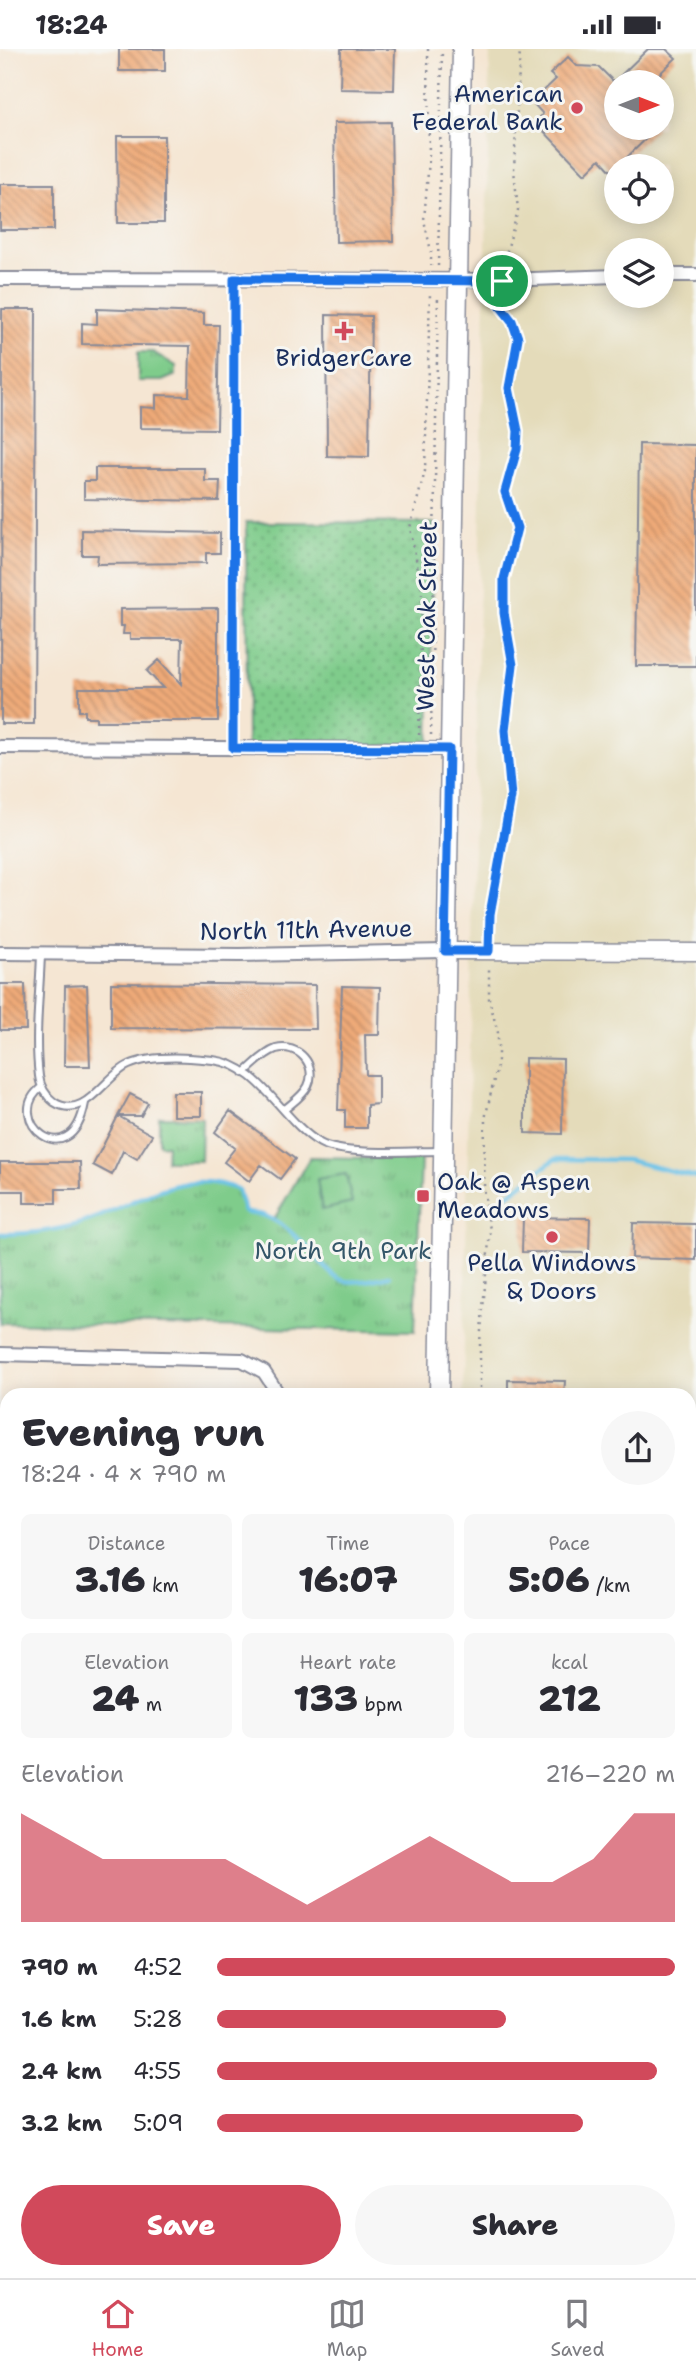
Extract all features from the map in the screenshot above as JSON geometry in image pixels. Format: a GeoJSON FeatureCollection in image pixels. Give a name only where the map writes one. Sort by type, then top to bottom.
{"type":"FeatureCollection","features":[{"type":"Feature","properties":{"kind":"main road","name":"West Oak Street"},"geometry":{"type":"LineString","coordinates":[[439,1388],[445,951],[433,749],[458,280],[461,49]]}},
{"type":"Feature","properties":{"kind":"street"},"geometry":{"type":"LineString","coordinates":[[674,275],[696,275]]}},
{"type":"Feature","properties":{"kind":"street"},"geometry":{"type":"LineString","coordinates":[[0,279],[502,281],[604,277]]}},
{"type":"Feature","properties":{"kind":"street"},"geometry":{"type":"LineString","coordinates":[[0,747],[433,749]]}},
{"type":"Feature","properties":{"kind":"street","name":"North 11th Avenue"},"geometry":{"type":"LineString","coordinates":[[0,953],[240,955],[445,951],[696,952]]}},
{"type":"Feature","properties":{"kind":"street"},"geometry":{"type":"LineString","coordinates":[[0,1354],[242,1360],[264,1372],[274,1388]]}},
{"type":"Feature","properties":{"kind":"lane"},"geometry":{"type":"LineString","coordinates":[[233,748],[234,279]]}},
{"type":"Feature","properties":{"kind":"lane"},"geometry":{"type":"LineString","coordinates":[[41,953],[39,1075],[47,1096],[64,1107],[85,1103],[117,1072],[149,1060],[214,1060],[244,1073],[321,1144],[340,1150],[443,1151]]}},
{"type":"Feature","properties":{"kind":"lane"},"geometry":{"type":"LineString","coordinates":[[244,1073],[278,1048],[287,1048],[302,1054],[310,1069],[309,1085],[284,1110]]}},
{"type":"Feature","properties":{"kind":"lane"},"geometry":{"type":"LineString","coordinates":[[42,1087],[33,1091],[24,1110],[26,1126],[38,1138],[54,1140],[72,1130],[83,1113],[85,1103]]}},
{"type":"Feature","properties":{"kind":"path"},"geometry":{"type":"LineString","coordinates":[[428,49],[429,160],[424,220],[434,280],[433,749]]}},
{"type":"Feature","properties":{"kind":"path"},"geometry":{"type":"LineString","coordinates":[[433,749],[422,590],[410,529],[425,471],[442,49]]}},
{"type":"Feature","properties":{"kind":"path"},"geometry":{"type":"LineString","coordinates":[[480,1388],[480,1342],[490,1230],[484,1190],[485,1119],[498,1062],[498,1043],[489,999],[490,914],[511,797],[505,730],[513,665],[504,613],[504,579],[517,528],[505,492],[517,449],[518,431],[509,388],[518,338],[512,321],[501,307],[503,259],[511,243],[517,209],[514,159],[520,96],[520,49]]}},
{"type":"Feature","properties":{"kind":"shaded area"},"geometry":{"type":"Polygon","coordinates":[[[490,49],[696,49],[696,1388],[463,1388],[490,49]]]}},
{"type":"Feature","properties":{"kind":"green space"},"geometry":{"type":"Polygon","coordinates":[[[138,352],[153,352],[176,366],[176,375],[162,381],[138,381],[138,352]]]}},
{"type":"Feature","properties":{"kind":"green space"},"geometry":{"type":"Polygon","coordinates":[[[246,522],[434,523],[429,745],[247,745],[246,522]]]}},
{"type":"Feature","properties":{"kind":"green space"},"geometry":{"type":"Polygon","coordinates":[[[159,1117],[202,1118],[201,1161],[166,1161],[167,1145],[159,1144],[159,1117]]]}},
{"type":"Feature","properties":{"kind":"green space","name":"North 9th Park"},"geometry":{"type":"Polygon","coordinates":[[[310,1157],[421,1159],[415,1331],[0,1323],[0,1234],[69,1226],[90,1220],[162,1189],[199,1182],[238,1190],[244,1212],[264,1215],[273,1221],[310,1157]]]}},
{"type":"Feature","properties":{"kind":"green space"},"geometry":{"type":"Polygon","coordinates":[[[346,1174],[352,1203],[322,1210],[317,1179],[346,1174]]]}},
{"type":"Feature","properties":{"kind":"building"},"geometry":{"type":"Polygon","coordinates":[[[119,49],[165,49],[165,71],[119,71],[119,49]]]}},
{"type":"Feature","properties":{"kind":"building"},"geometry":{"type":"Polygon","coordinates":[[[341,49],[395,49],[394,90],[340,89],[341,49]]]}},
{"type":"Feature","properties":{"kind":"building"},"geometry":{"type":"Polygon","coordinates":[[[648,49],[666,49],[676,58],[664,70],[626,70],[648,49]]]}},
{"type":"Feature","properties":{"kind":"building","name":"American Federal Bank"},"geometry":{"type":"Polygon","coordinates":[[[568,57],[577,66],[599,67],[604,72],[604,140],[645,140],[630,154],[604,154],[604,163],[600,159],[585,174],[535,122],[543,114],[532,102],[556,79],[550,74],[568,57]]]}},
{"type":"Feature","properties":{"kind":"building"},"geometry":{"type":"Polygon","coordinates":[[[391,122],[393,241],[336,242],[334,123],[391,122]]]}},
{"type":"Feature","properties":{"kind":"building"},"geometry":{"type":"Polygon","coordinates":[[[117,136],[164,136],[164,223],[118,223],[117,136]]]}},
{"type":"Feature","properties":{"kind":"building"},"geometry":{"type":"Polygon","coordinates":[[[0,184],[54,184],[54,230],[0,230],[0,184]]]}},
{"type":"Feature","properties":{"kind":"building"},"geometry":{"type":"Polygon","coordinates":[[[2,309],[36,309],[34,724],[1,724],[2,309]]]}},
{"type":"Feature","properties":{"kind":"building"},"geometry":{"type":"Polygon","coordinates":[[[97,309],[204,313],[204,325],[219,325],[217,429],[140,428],[140,407],[156,408],[156,395],[189,396],[190,346],[82,344],[82,323],[97,324],[97,309]]]}},
{"type":"Feature","properties":{"kind":"building"},"geometry":{"type":"Polygon","coordinates":[[[326,315],[371,316],[369,457],[327,456],[326,315]]]}},
{"type":"Feature","properties":{"kind":"building"},"geometry":{"type":"Polygon","coordinates":[[[639,444],[696,445],[696,666],[636,666],[639,444]]]}},
{"type":"Feature","properties":{"kind":"building"},"geometry":{"type":"Polygon","coordinates":[[[95,468],[205,468],[205,481],[220,481],[219,501],[84,499],[84,481],[95,481],[95,468]]]}},
{"type":"Feature","properties":{"kind":"building"},"geometry":{"type":"Polygon","coordinates":[[[82,530],[220,533],[220,553],[206,553],[206,563],[97,564],[98,555],[82,555],[82,530]]]}},
{"type":"Feature","properties":{"kind":"building"},"geometry":{"type":"Polygon","coordinates":[[[218,608],[218,721],[96,721],[96,717],[85,717],[85,711],[79,711],[79,688],[163,688],[147,671],[159,660],[181,684],[182,639],[130,639],[130,634],[123,634],[124,626],[120,626],[120,609],[218,608]]]}},
{"type":"Feature","properties":{"kind":"building"},"geometry":{"type":"Polygon","coordinates":[[[111,983],[315,985],[316,1029],[111,1028],[111,983]]]}},
{"type":"Feature","properties":{"kind":"building"},"geometry":{"type":"Polygon","coordinates":[[[0,984],[25,984],[26,1030],[0,1030],[0,984]]]}},
{"type":"Feature","properties":{"kind":"building"},"geometry":{"type":"Polygon","coordinates":[[[87,985],[90,1066],[64,1066],[65,986],[87,985]]]}},
{"type":"Feature","properties":{"kind":"building"},"geometry":{"type":"Polygon","coordinates":[[[342,986],[380,987],[379,1035],[365,1035],[366,1075],[378,1075],[378,1104],[367,1105],[367,1128],[345,1128],[345,1110],[338,1110],[342,986]]]}},
{"type":"Feature","properties":{"kind":"building"},"geometry":{"type":"Polygon","coordinates":[[[525,1058],[563,1059],[562,1134],[525,1133],[525,1058]]]}},
{"type":"Feature","properties":{"kind":"building"},"geometry":{"type":"Polygon","coordinates":[[[173,1092],[201,1092],[201,1116],[173,1116],[173,1092]]]}},
{"type":"Feature","properties":{"kind":"building"},"geometry":{"type":"Polygon","coordinates":[[[130,1094],[148,1103],[141,1116],[118,1116],[130,1094]]]}},
{"type":"Feature","properties":{"kind":"building"},"geometry":{"type":"Polygon","coordinates":[[[230,1111],[295,1159],[280,1179],[261,1165],[249,1181],[224,1162],[235,1148],[215,1132],[230,1111]]]}},
{"type":"Feature","properties":{"kind":"building"},"geometry":{"type":"Polygon","coordinates":[[[118,1116],[152,1135],[137,1159],[123,1151],[112,1175],[93,1165],[118,1116]]]}},
{"type":"Feature","properties":{"kind":"building"},"geometry":{"type":"Polygon","coordinates":[[[0,1162],[80,1162],[81,1189],[56,1189],[56,1203],[24,1203],[24,1191],[0,1191],[0,1162]]]}},
{"type":"Feature","properties":{"kind":"building"},"geometry":{"type":"Polygon","coordinates":[[[523,1217],[590,1218],[589,1253],[522,1252],[523,1217]]]}},
{"type":"Feature","properties":{"kind":"building"},"geometry":{"type":"Polygon","coordinates":[[[633,1223],[696,1224],[696,1260],[632,1258],[633,1223]]]}},
{"type":"Feature","properties":{"kind":"building"},"geometry":{"type":"Polygon","coordinates":[[[508,1380],[565,1381],[564,1388],[508,1388],[508,1380]]]}},
{"type":"Feature","properties":{"kind":"waterway"},"geometry":{"type":"LineString","coordinates":[[506,1196],[555,1159],[627,1160],[696,1177]]}},
{"type":"Feature","properties":{"kind":"waterway"},"geometry":{"type":"LineString","coordinates":[[0,1234],[69,1226],[180,1184],[218,1184],[238,1190],[244,1212],[263,1215],[282,1225],[334,1276],[353,1282],[389,1276]]}},
{"type":"Feature","properties":{"kind":"place","name":"American Federal Bank"},"geometry":{"type":"Point","coordinates":[577,108]}},
{"type":"Feature","properties":{"kind":"place","name":"BridgerCare"},"geometry":{"type":"Point","coordinates":[344,331]}},
{"type":"Feature","properties":{"kind":"place","name":"Oak @ Aspen Meadows"},"geometry":{"type":"Point","coordinates":[423,1196]}},
{"type":"Feature","properties":{"kind":"place","name":"Pella Windows & Doors"},"geometry":{"type":"Point","coordinates":[552,1237]}},
{"type":"Feature","properties":{"kind":"route"},"geometry":{"type":"LineString","coordinates":[[234,279],[502,281],[501,307],[512,321],[518,338],[509,388],[518,431],[517,449],[514,464],[506,480],[505,492],[517,528],[504,579],[504,613],[513,665],[505,730],[511,797],[490,914],[489,951],[445,951],[449,749],[233,748],[234,279]]}}]}
